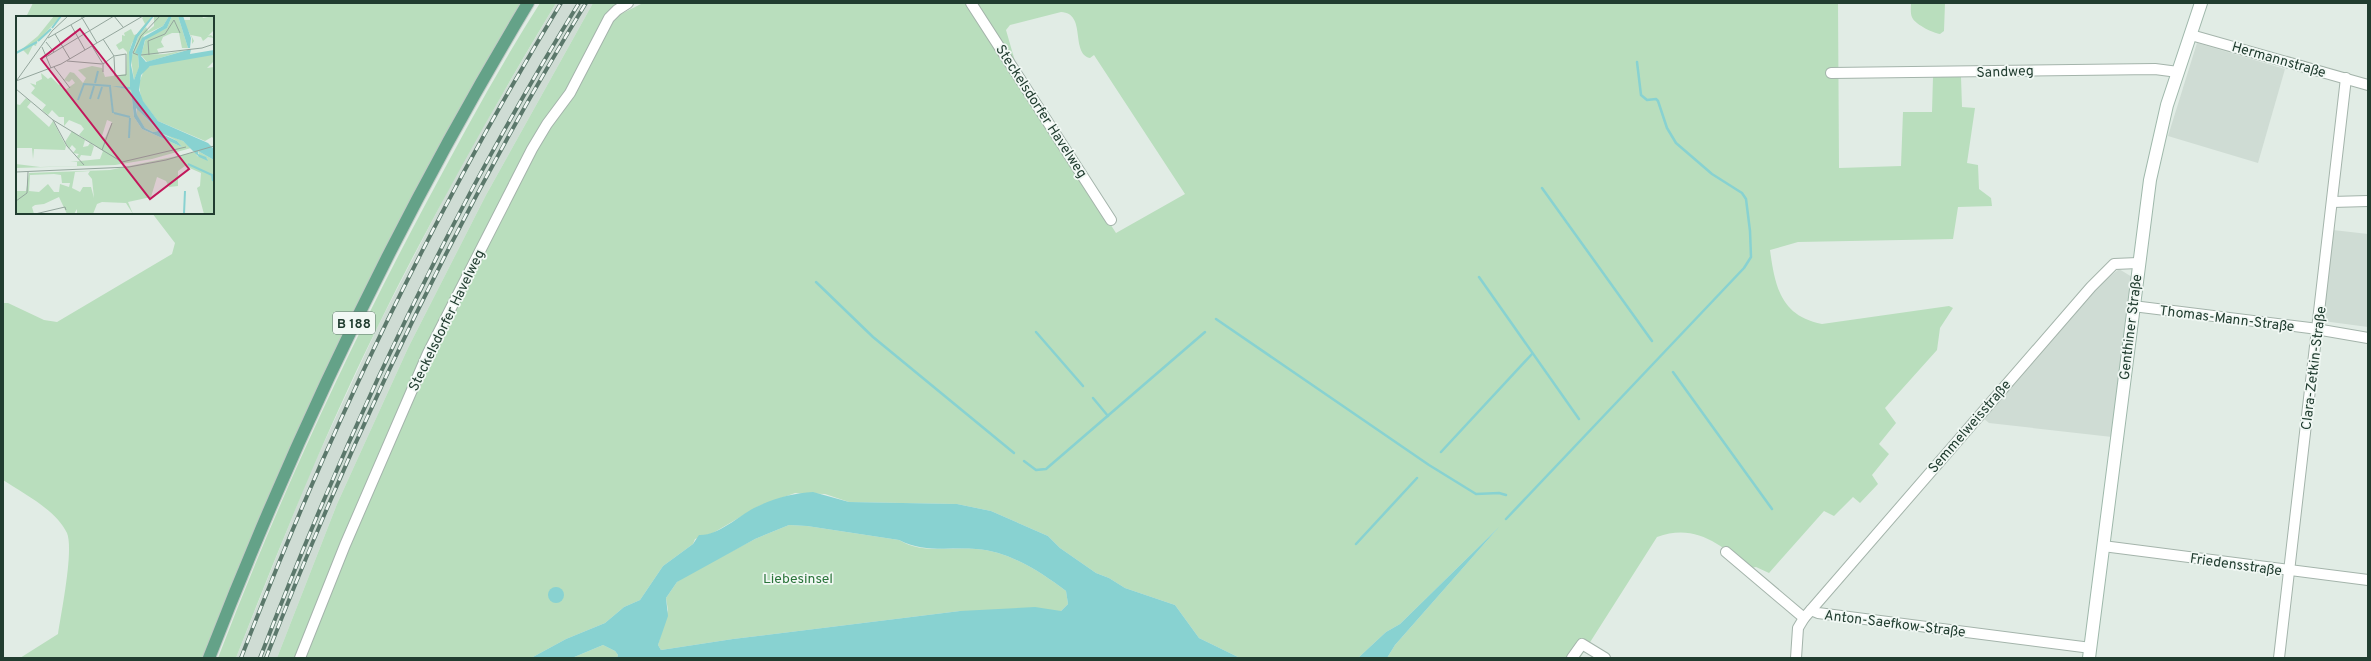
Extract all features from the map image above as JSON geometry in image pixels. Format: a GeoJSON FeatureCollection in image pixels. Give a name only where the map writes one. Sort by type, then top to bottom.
{"type":"FeatureCollection","features":[{"type":"Feature","properties":{"kind":"main road","name":"B 188"},"geometry":{"type":"LineString","coordinates":[[209,658],[280,483],[367,295],[432,169],[528,3]]}},
{"type":"Feature","properties":{"kind":"main road","name":"Genthiner Straße"},"geometry":{"type":"LineString","coordinates":[[2090,653],[2138,263],[2153,161],[2178,72],[2201,3]]}},
{"type":"Feature","properties":{"kind":"street","name":"Steckelsdorfer Havelweg"},"geometry":{"type":"LineString","coordinates":[[300,658],[386,448],[428,353],[475,258],[547,124],[570,94],[609,18],[617,10],[628,3]]}},
{"type":"Feature","properties":{"kind":"street","name":"Steckelsdorfer Havelweg"},"geometry":{"type":"LineString","coordinates":[[971,3],[1111,220]]}},
{"type":"Feature","properties":{"kind":"street","name":"Hermannstraße"},"geometry":{"type":"LineString","coordinates":[[2191,35],[2368,85]]}},
{"type":"Feature","properties":{"kind":"street","name":"Sandweg"},"geometry":{"type":"LineString","coordinates":[[1831,73],[2155,69],[2178,72]]}},
{"type":"Feature","properties":{"kind":"street","name":"Clara-Zetkin-Straße"},"geometry":{"type":"LineString","coordinates":[[2279,658],[2346,78]]}},
{"type":"Feature","properties":{"kind":"street"},"geometry":{"type":"LineString","coordinates":[[2332,202],[2368,201]]}},
{"type":"Feature","properties":{"kind":"street","name":"Semmelweisstraße"},"geometry":{"type":"LineString","coordinates":[[1811,610],[2091,288],[2114,264],[2138,263]]}},
{"type":"Feature","properties":{"kind":"street","name":"Thomas-Mann-Straße"},"geometry":{"type":"LineString","coordinates":[[2133,306],[2318,329],[2368,338]]}},
{"type":"Feature","properties":{"kind":"street","name":"Friedensstraße"},"geometry":{"type":"LineString","coordinates":[[2103,546],[2368,580]]}},
{"type":"Feature","properties":{"kind":"street","name":"Anton-Saefkow-Straße"},"geometry":{"type":"LineString","coordinates":[[1726,552],[1804,618],[1811,610],[1818,613],[2090,653]]}},
{"type":"Feature","properties":{"kind":"street"},"geometry":{"type":"LineString","coordinates":[[1796,658],[1798,628],[1804,618]]}},
{"type":"Feature","properties":{"kind":"street"},"geometry":{"type":"LineString","coordinates":[[1572,658],[1579,647],[1585,644],[1605,658]]}},
{"type":"Feature","properties":{"kind":"shaded area"},"geometry":{"type":"Polygon","coordinates":[[[556,3],[593,3],[486,195],[408,348],[337,504],[277,658],[236,658],[309,475],[378,326],[463,161],[556,3]]]}},
{"type":"Feature","properties":{"kind":"shaded area"},"geometry":{"type":"Polygon","coordinates":[[[2197,43],[2285,69],[2258,163],[2168,136],[2197,43]]]}},
{"type":"Feature","properties":{"kind":"shaded area"},"geometry":{"type":"Polygon","coordinates":[[[2333,230],[2368,234],[2368,327],[2323,321],[2333,230]]]}},
{"type":"Feature","properties":{"kind":"shaded area"},"geometry":{"type":"Polygon","coordinates":[[[2119,269],[2132,277],[2112,437],[1989,423],[1983,418],[2102,283],[2119,269]]]}},
{"type":"Feature","properties":{"kind":"green space"},"geometry":{"type":"Polygon","coordinates":[[[33,3],[521,3],[419,182],[341,337],[280,473],[204,658],[20,658],[58,634],[68,567],[69,541],[62,524],[47,509],[3,480],[3,303],[8,303],[44,320],[57,322],[172,254],[175,243],[153,214],[214,214],[214,16],[26,16],[33,3]]]}},
{"type":"Feature","properties":{"kind":"green space"},"geometry":{"type":"Polygon","coordinates":[[[540,3],[556,3],[464,162],[379,324],[340,406],[304,490],[269,573],[236,658],[218,658],[264,543],[314,429],[367,317],[466,130],[509,53],[540,3]]]}},
{"type":"Feature","properties":{"kind":"green space"},"geometry":{"type":"Polygon","coordinates":[[[593,3],[620,3],[570,86],[536,133],[473,253],[610,24],[619,15],[643,3],[1838,3],[1839,168],[1901,166],[1903,112],[1932,112],[1933,77],[1961,77],[1962,107],[1975,108],[1967,163],[1978,165],[1979,189],[1991,198],[1992,206],[1958,207],[1953,239],[1798,242],[1770,250],[1774,276],[1782,298],[1797,314],[1808,320],[1822,324],[1949,306],[1953,308],[1940,328],[1937,350],[1885,408],[1896,423],[1879,444],[1889,454],[1872,475],[1878,484],[1860,503],[1853,497],[1834,516],[1824,511],[1769,573],[1756,567],[1750,568],[1718,544],[1696,535],[1671,533],[1657,537],[1580,658],[1387,658],[1395,645],[1498,528],[1400,624],[1386,632],[1358,658],[1240,658],[1199,638],[1175,605],[1125,588],[1109,578],[1096,573],[1060,548],[1048,536],[991,511],[957,504],[849,502],[825,494],[795,493],[759,506],[713,533],[695,539],[693,544],[663,566],[640,600],[624,607],[605,623],[566,639],[531,658],[277,658],[337,504],[408,348],[486,195],[593,3]],[[1061,12],[1010,25],[1006,30],[1023,89],[1116,233],[1185,194],[1094,55],[1090,58],[1084,55],[1079,42],[1074,19],[1069,14],[1061,12]]]}},
{"type":"Feature","properties":{"kind":"green space"},"geometry":{"type":"Polygon","coordinates":[[[1911,3],[1945,3],[1944,31],[1940,34],[1918,24],[1911,16],[1911,3]]]}},
{"type":"Feature","properties":{"kind":"green space","name":"Liebesinsel"},"geometry":{"type":"Polygon","coordinates":[[[789,525],[807,526],[899,540],[917,547],[936,549],[976,549],[1000,554],[1012,558],[1035,570],[1066,591],[1068,604],[1061,611],[960,611],[733,639],[661,650],[658,645],[668,610],[666,598],[677,582],[685,576],[755,539],[789,525]]]}},
{"type":"Feature","properties":{"kind":"green space"},"geometry":{"type":"Polygon","coordinates":[[[603,645],[615,651],[618,655],[617,658],[572,658],[603,645]]]}},
{"type":"Feature","properties":{"kind":"water"},"geometry":{"type":"Polygon","coordinates":[[[813,492],[849,502],[957,504],[991,511],[1048,536],[1060,548],[1096,573],[1109,578],[1125,588],[1175,605],[1199,638],[1240,658],[617,658],[618,655],[615,651],[603,645],[572,658],[531,658],[566,639],[605,623],[624,607],[640,600],[663,566],[693,544],[699,535],[720,529],[754,508],[768,502],[790,495],[813,492]],[[789,525],[755,539],[677,582],[666,598],[668,616],[658,645],[661,650],[733,639],[960,611],[1035,607],[1061,611],[1068,604],[1066,591],[1035,570],[1012,558],[1000,554],[976,549],[937,549],[918,547],[899,540],[807,526],[789,525]]]}},
{"type":"Feature","properties":{"kind":"water"},"geometry":{"type":"Polygon","coordinates":[[[1499,527],[1395,645],[1387,658],[1358,658],[1386,632],[1400,624],[1499,527]]]}},
{"type":"Feature","properties":{"kind":"water"},"geometry":{"type":"Polygon","coordinates":[[[556,587],[563,592],[564,595],[559,602],[556,603],[549,598],[548,595],[553,588],[556,587]]]}},
{"type":"Feature","properties":{"kind":"waterway"},"geometry":{"type":"LineString","coordinates":[[1506,519],[1744,268],[1751,257],[1750,231],[1746,199],[1742,193],[1712,174],[1676,143],[1667,128],[1658,101],[1656,99],[1647,100],[1641,95],[1637,62]]}},
{"type":"Feature","properties":{"kind":"waterway"},"geometry":{"type":"LineString","coordinates":[[1542,188],[1652,341]]}},
{"type":"Feature","properties":{"kind":"waterway"},"geometry":{"type":"LineString","coordinates":[[1479,277],[1579,419]]}},
{"type":"Feature","properties":{"kind":"waterway"},"geometry":{"type":"LineString","coordinates":[[816,282],[873,337],[1014,453]]}},
{"type":"Feature","properties":{"kind":"waterway"},"geometry":{"type":"LineString","coordinates":[[1216,319],[1429,465],[1476,494],[1499,493],[1506,495]]}},
{"type":"Feature","properties":{"kind":"waterway"},"geometry":{"type":"LineString","coordinates":[[1036,332],[1083,386]]}},
{"type":"Feature","properties":{"kind":"waterway"},"geometry":{"type":"LineString","coordinates":[[1024,461],[1036,470],[1046,469],[1205,332]]}},
{"type":"Feature","properties":{"kind":"waterway"},"geometry":{"type":"LineString","coordinates":[[1441,452],[1532,354]]}},
{"type":"Feature","properties":{"kind":"waterway"},"geometry":{"type":"LineString","coordinates":[[1673,372],[1772,509]]}},
{"type":"Feature","properties":{"kind":"waterway"},"geometry":{"type":"LineString","coordinates":[[1093,398],[1108,416]]}},
{"type":"Feature","properties":{"kind":"waterway"},"geometry":{"type":"LineString","coordinates":[[1356,544],[1417,478]]}},
{"type":"Feature","properties":{"kind":"railway"},"geometry":{"type":"LineString","coordinates":[[241,658],[310,488],[386,323],[469,162],[561,3]]}},
{"type":"Feature","properties":{"kind":"railway"},"geometry":{"type":"LineString","coordinates":[[260,658],[293,573],[329,489],[365,406],[404,323],[487,161],[532,81],[579,3]]}},
{"type":"Feature","properties":{"kind":"railway"},"geometry":{"type":"LineString","coordinates":[[266,658],[335,489],[411,323],[495,161],[539,82],[586,3]]}}]}
